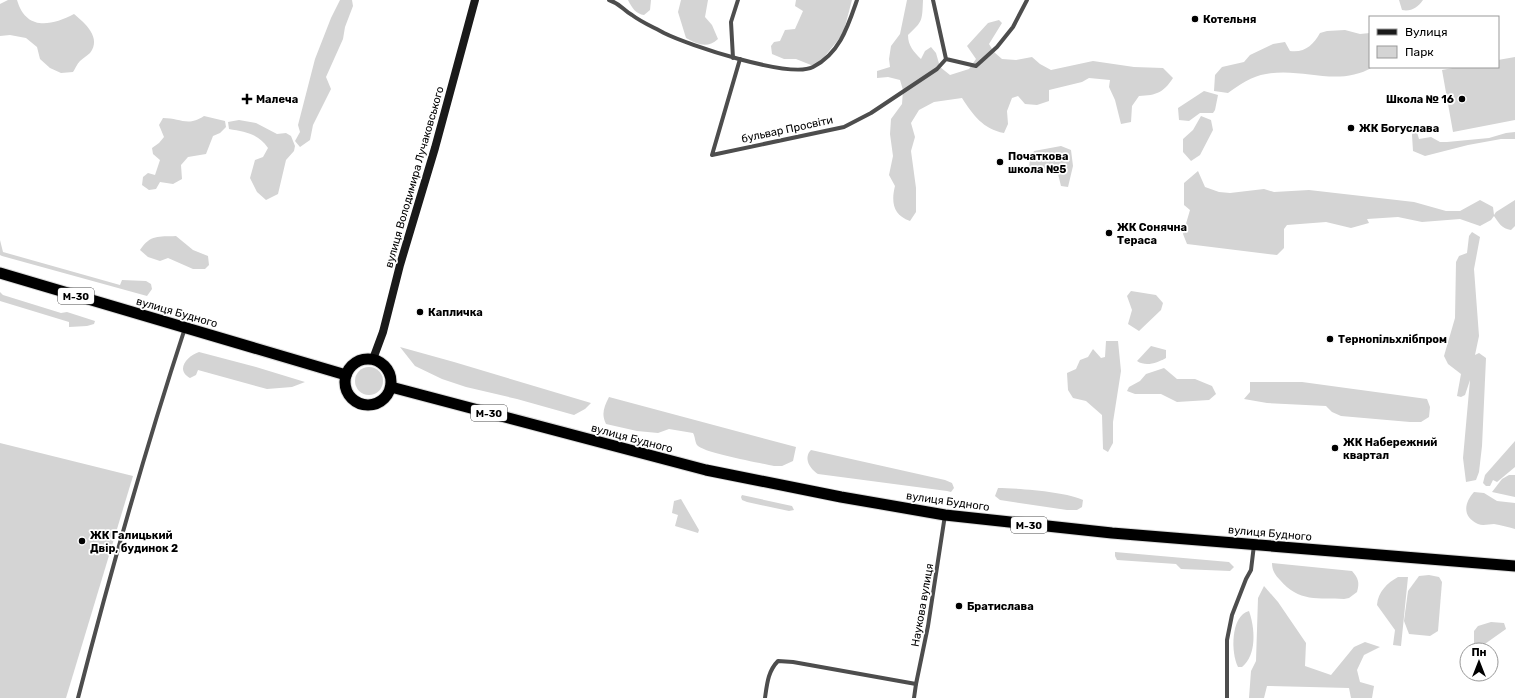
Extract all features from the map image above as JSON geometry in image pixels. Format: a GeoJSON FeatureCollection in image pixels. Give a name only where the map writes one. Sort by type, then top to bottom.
{"type":"FeatureCollection","features":[{"type":"Feature","properties":{"kind":"highway","name":"вулиця Будного"},"geometry":{"type":"LineString","coordinates":[[0,274],[346,375]]}},
{"type":"Feature","properties":{"kind":"highway"},"geometry":{"type":"LineString","coordinates":[[373,359],[386,366],[391,380],[391,387],[388,393],[379,402],[367,404],[360,403],[353,399],[348,392],[345,384],[346,375],[349,369],[360,360],[373,359]]}},
{"type":"Feature","properties":{"kind":"highway","name":"вулиця Будного"},"geometry":{"type":"LineString","coordinates":[[391,387],[706,470],[841,497],[945,515],[1104,532],[1515,566]]}},
{"type":"Feature","properties":{"kind":"main road","name":"вулиця Володимира Лучаковського"},"geometry":{"type":"LineString","coordinates":[[373,359],[383,332],[400,265],[435,148],[475,0]]}},
{"type":"Feature","properties":{"kind":"street"},"geometry":{"type":"LineString","coordinates":[[609,0],[619,3],[631,15],[669,35],[733,58],[790,70],[812,68],[828,56],[845,34],[857,0]]}},
{"type":"Feature","properties":{"kind":"street"},"geometry":{"type":"LineString","coordinates":[[733,58],[731,22],[738,0]]}},
{"type":"Feature","properties":{"kind":"street"},"geometry":{"type":"LineString","coordinates":[[934,0],[946,59],[976,66],[997,47],[1013,28],[1027,0]]}},
{"type":"Feature","properties":{"kind":"street","name":"бульвар Просвіти"},"geometry":{"type":"LineString","coordinates":[[740,59],[712,155],[844,127],[871,113],[930,74],[946,59]]}},
{"type":"Feature","properties":{"kind":"street"},"geometry":{"type":"LineString","coordinates":[[78,698],[150,437],[185,327]]}},
{"type":"Feature","properties":{"kind":"street","name":"Наукова вулиця"},"geometry":{"type":"LineString","coordinates":[[914,698],[928,626],[945,515]]}},
{"type":"Feature","properties":{"kind":"street"},"geometry":{"type":"LineString","coordinates":[[1227,698],[1227,640],[1232,615],[1246,579],[1252,570],[1254,545]]}},
{"type":"Feature","properties":{"kind":"street"},"geometry":{"type":"LineString","coordinates":[[765,698],[768,678],[772,667],[778,661],[793,662],[916,684]]}},
{"type":"Feature","properties":{"kind":"green space"},"geometry":{"type":"Polygon","coordinates":[[[8,0],[17,0],[26,17],[40,23],[57,21],[74,14],[91,31],[94,42],[90,53],[80,61],[73,72],[61,73],[50,68],[40,59],[37,47],[26,38],[10,35],[0,36],[0,4],[8,0]]]}},
{"type":"Feature","properties":{"kind":"green space"},"geometry":{"type":"Polygon","coordinates":[[[340,0],[352,0],[353,6],[345,27],[343,39],[326,77],[331,89],[313,125],[310,140],[300,147],[295,141],[300,132],[298,125],[315,59],[331,18],[340,0]]]}},
{"type":"Feature","properties":{"kind":"green space"},"geometry":{"type":"Polygon","coordinates":[[[628,0],[651,0],[650,10],[644,15],[636,12],[628,0]]]}},
{"type":"Feature","properties":{"kind":"green space"},"geometry":{"type":"Polygon","coordinates":[[[681,0],[708,0],[705,17],[712,25],[718,39],[706,45],[698,44],[686,38],[678,12],[681,0]]]}},
{"type":"Feature","properties":{"kind":"green space"},"geometry":{"type":"Polygon","coordinates":[[[796,0],[852,0],[843,34],[816,67],[796,59],[784,59],[772,54],[771,46],[774,42],[780,41],[785,30],[795,29],[803,11],[795,6],[796,0]]]}},
{"type":"Feature","properties":{"kind":"green space"},"geometry":{"type":"Polygon","coordinates":[[[907,0],[923,0],[921,20],[917,27],[908,35],[912,48],[921,59],[925,51],[931,47],[936,53],[940,67],[950,75],[969,69],[976,59],[967,46],[988,23],[999,20],[1002,23],[989,44],[994,52],[1002,59],[1016,60],[1032,57],[1040,64],[1051,70],[1093,61],[1134,67],[1163,68],[1173,78],[1163,90],[1155,94],[1139,96],[1132,106],[1131,122],[1121,124],[1115,100],[1109,87],[1110,80],[1089,78],[1082,82],[1049,90],[1049,101],[1037,105],[1025,104],[1018,96],[1012,98],[1007,111],[1008,124],[1004,133],[984,125],[970,110],[962,98],[934,102],[919,110],[911,123],[915,137],[911,151],[916,188],[916,212],[910,221],[897,212],[893,197],[895,186],[889,175],[893,156],[890,134],[891,119],[902,104],[903,90],[900,80],[888,77],[877,78],[877,71],[890,67],[889,59],[891,46],[900,34],[907,0]]]}},
{"type":"Feature","properties":{"kind":"green space"},"geometry":{"type":"Polygon","coordinates":[[[1399,0],[1423,0],[1414,8],[1402,10],[1399,0]]]}},
{"type":"Feature","properties":{"kind":"green space"},"geometry":{"type":"Polygon","coordinates":[[[1345,30],[1360,34],[1369,33],[1369,68],[1371,68],[1360,73],[1333,77],[1294,73],[1266,74],[1241,84],[1228,93],[1214,91],[1215,75],[1222,67],[1244,62],[1250,55],[1273,44],[1285,42],[1290,51],[1300,51],[1308,47],[1320,33],[1345,30]]]}},
{"type":"Feature","properties":{"kind":"green space"},"geometry":{"type":"Polygon","coordinates":[[[1515,57],[1515,120],[1453,132],[1442,70],[1453,68],[1499,68],[1499,60],[1515,57]]]}},
{"type":"Feature","properties":{"kind":"green space"},"geometry":{"type":"Polygon","coordinates":[[[1204,91],[1218,95],[1213,113],[1200,113],[1189,121],[1179,120],[1178,108],[1204,91]]]}},
{"type":"Feature","properties":{"kind":"green space"},"geometry":{"type":"Polygon","coordinates":[[[204,116],[225,121],[226,127],[220,133],[213,136],[206,154],[188,157],[181,165],[182,179],[173,184],[160,182],[156,189],[149,190],[142,185],[143,177],[148,173],[155,175],[160,160],[153,154],[152,148],[164,137],[159,125],[163,118],[193,121],[204,116]]]}},
{"type":"Feature","properties":{"kind":"green space"},"geometry":{"type":"Polygon","coordinates":[[[1201,116],[1211,120],[1213,130],[1200,155],[1191,161],[1183,152],[1183,139],[1193,130],[1201,116]]]}},
{"type":"Feature","properties":{"kind":"green space"},"geometry":{"type":"Polygon","coordinates":[[[239,120],[256,123],[277,134],[286,133],[291,136],[295,146],[294,151],[286,160],[278,194],[266,200],[257,192],[250,178],[255,160],[263,157],[268,148],[260,139],[251,134],[229,129],[228,122],[239,120]]]}},
{"type":"Feature","properties":{"kind":"green space"},"geometry":{"type":"Polygon","coordinates":[[[1413,128],[1416,129],[1419,139],[1431,137],[1440,142],[1489,138],[1515,132],[1515,139],[1501,139],[1468,145],[1425,156],[1413,151],[1413,128]]]}},
{"type":"Feature","properties":{"kind":"green space"},"geometry":{"type":"Polygon","coordinates":[[[1061,146],[1071,150],[1073,166],[1068,187],[1061,186],[1057,170],[1032,173],[1029,165],[1034,151],[1061,146]]]}},
{"type":"Feature","properties":{"kind":"green space"},"geometry":{"type":"Polygon","coordinates":[[[1198,171],[1205,187],[1219,192],[1230,193],[1264,189],[1274,192],[1309,190],[1414,202],[1446,211],[1460,211],[1480,200],[1493,207],[1494,215],[1496,212],[1515,200],[1515,226],[1511,230],[1505,228],[1494,216],[1491,220],[1480,226],[1460,219],[1422,222],[1398,217],[1367,219],[1369,223],[1351,228],[1326,222],[1287,225],[1284,229],[1284,248],[1277,255],[1187,244],[1183,234],[1190,210],[1184,205],[1184,183],[1198,171]]]}},
{"type":"Feature","properties":{"kind":"green space"},"geometry":{"type":"Polygon","coordinates":[[[1472,232],[1480,237],[1474,269],[1479,336],[1475,355],[1479,353],[1486,358],[1482,446],[1479,472],[1476,480],[1466,482],[1463,458],[1470,380],[1465,395],[1461,397],[1457,396],[1461,374],[1448,364],[1444,356],[1455,318],[1456,262],[1459,256],[1467,253],[1469,236],[1472,232]]]}},
{"type":"Feature","properties":{"kind":"green space"},"geometry":{"type":"Polygon","coordinates":[[[176,236],[193,250],[208,256],[209,265],[205,269],[193,269],[168,258],[160,261],[148,257],[140,250],[148,241],[155,237],[176,236]]]}},
{"type":"Feature","properties":{"kind":"green space"},"geometry":{"type":"Polygon","coordinates":[[[0,240],[3,252],[120,285],[122,280],[146,281],[151,284],[152,289],[147,296],[2,256],[0,255],[0,240]]]}},
{"type":"Feature","properties":{"kind":"green space"},"geometry":{"type":"Polygon","coordinates":[[[1131,291],[1156,295],[1163,303],[1161,310],[1139,331],[1128,324],[1132,310],[1127,296],[1131,291]]]}},
{"type":"Feature","properties":{"kind":"green space"},"geometry":{"type":"Polygon","coordinates":[[[0,292],[3,295],[61,313],[67,312],[95,321],[94,324],[87,326],[69,327],[69,322],[0,301],[0,292]]]}},
{"type":"Feature","properties":{"kind":"green space"},"geometry":{"type":"Polygon","coordinates":[[[1106,341],[1118,341],[1121,371],[1113,422],[1113,443],[1108,452],[1103,449],[1102,415],[1086,401],[1073,398],[1068,390],[1067,373],[1076,369],[1080,360],[1088,357],[1093,349],[1101,358],[1105,357],[1106,341]]]}},
{"type":"Feature","properties":{"kind":"green space"},"geometry":{"type":"Polygon","coordinates":[[[1151,346],[1166,350],[1166,358],[1152,364],[1144,364],[1137,361],[1151,346]]]}},
{"type":"Feature","properties":{"kind":"green space"},"geometry":{"type":"Polygon","coordinates":[[[400,347],[591,403],[585,409],[574,415],[466,387],[442,379],[415,366],[400,347]]]}},
{"type":"Feature","properties":{"kind":"green space"},"geometry":{"type":"Polygon","coordinates":[[[199,352],[305,382],[292,387],[267,389],[198,370],[196,375],[190,378],[183,371],[184,364],[190,357],[199,352]]]}},
{"type":"Feature","properties":{"kind":"green space"},"geometry":{"type":"Polygon","coordinates":[[[369,367],[379,371],[383,381],[379,391],[369,395],[359,391],[355,381],[359,371],[369,367]]]}},
{"type":"Feature","properties":{"kind":"green space"},"geometry":{"type":"Polygon","coordinates":[[[1164,368],[1177,379],[1195,379],[1212,386],[1216,394],[1209,400],[1177,402],[1161,394],[1135,394],[1127,391],[1129,387],[1140,381],[1146,374],[1164,368]]]}},
{"type":"Feature","properties":{"kind":"green space"},"geometry":{"type":"Polygon","coordinates":[[[1250,382],[1302,382],[1427,399],[1430,407],[1429,417],[1421,422],[1410,422],[1341,416],[1332,412],[1326,406],[1267,403],[1244,399],[1250,392],[1250,382]]]}},
{"type":"Feature","properties":{"kind":"green space"},"geometry":{"type":"Polygon","coordinates":[[[609,397],[796,447],[793,461],[782,466],[774,466],[701,448],[697,445],[693,433],[669,429],[658,433],[637,431],[606,424],[604,410],[609,397]]]}},
{"type":"Feature","properties":{"kind":"green space"},"geometry":{"type":"Polygon","coordinates":[[[1515,441],[1515,467],[1497,482],[1493,480],[1490,486],[1486,486],[1483,483],[1485,475],[1515,441]]]}},
{"type":"Feature","properties":{"kind":"green space"},"geometry":{"type":"Polygon","coordinates":[[[0,443],[133,476],[66,698],[0,698],[0,443]]]}},
{"type":"Feature","properties":{"kind":"green space"},"geometry":{"type":"Polygon","coordinates":[[[811,450],[945,480],[952,483],[954,488],[951,492],[818,474],[808,463],[808,456],[811,450]]]}},
{"type":"Feature","properties":{"kind":"green space"},"geometry":{"type":"Polygon","coordinates":[[[1509,475],[1515,475],[1515,497],[1492,492],[1502,479],[1509,475]]]}},
{"type":"Feature","properties":{"kind":"green space"},"geometry":{"type":"Polygon","coordinates":[[[998,488],[1055,493],[1076,497],[1083,500],[1082,507],[1077,510],[1067,510],[1000,500],[995,496],[998,488]]]}},
{"type":"Feature","properties":{"kind":"green space"},"geometry":{"type":"Polygon","coordinates":[[[1474,492],[1484,493],[1497,501],[1515,503],[1515,529],[1494,524],[1480,525],[1469,518],[1466,510],[1468,501],[1474,492]]]}},
{"type":"Feature","properties":{"kind":"green space"},"geometry":{"type":"Polygon","coordinates":[[[742,495],[792,506],[794,510],[789,511],[747,502],[742,500],[742,495]]]}},
{"type":"Feature","properties":{"kind":"green space"},"geometry":{"type":"Polygon","coordinates":[[[681,499],[699,530],[698,533],[675,526],[678,515],[672,513],[674,501],[681,499]]]}},
{"type":"Feature","properties":{"kind":"green space"},"geometry":{"type":"Polygon","coordinates":[[[1115,552],[1229,562],[1234,567],[1230,571],[1181,569],[1176,564],[1117,560],[1115,552]]]}},
{"type":"Feature","properties":{"kind":"green space"},"geometry":{"type":"Polygon","coordinates":[[[1272,563],[1352,571],[1358,580],[1357,592],[1349,598],[1344,599],[1318,598],[1302,595],[1294,592],[1278,578],[1273,570],[1272,563]]]}},
{"type":"Feature","properties":{"kind":"green space"},"geometry":{"type":"Polygon","coordinates":[[[1429,575],[1439,577],[1442,582],[1438,631],[1430,636],[1409,634],[1404,621],[1408,591],[1419,576],[1429,575]]]}},
{"type":"Feature","properties":{"kind":"green space"},"geometry":{"type":"Polygon","coordinates":[[[1398,577],[1408,577],[1401,646],[1393,645],[1395,630],[1377,605],[1379,596],[1384,588],[1398,577]]]}},
{"type":"Feature","properties":{"kind":"green space"},"geometry":{"type":"Polygon","coordinates":[[[1264,586],[1278,602],[1306,643],[1305,666],[1331,675],[1354,647],[1365,642],[1380,647],[1364,655],[1357,670],[1360,682],[1374,686],[1372,698],[1351,698],[1349,688],[1267,686],[1264,698],[1249,698],[1251,671],[1256,661],[1258,598],[1264,586]]]}},
{"type":"Feature","properties":{"kind":"green space"},"geometry":{"type":"Polygon","coordinates":[[[1249,611],[1253,625],[1252,648],[1247,662],[1242,667],[1238,667],[1233,645],[1235,627],[1243,614],[1249,611]]]}},
{"type":"Feature","properties":{"kind":"green space"},"geometry":{"type":"Polygon","coordinates":[[[1491,622],[1504,623],[1506,629],[1488,642],[1474,642],[1474,631],[1478,626],[1491,622]]]}},
{"type":"Feature","properties":{"kind":"place","name":"Котельня"},"geometry":{"type":"Point","coordinates":[1195,19]}},
{"type":"Feature","properties":{"kind":"place","name":"Малеча"},"geometry":{"type":"Point","coordinates":[247,99]}},
{"type":"Feature","properties":{"kind":"place","name":"Школа № 16"},"geometry":{"type":"Point","coordinates":[1462,99]}},
{"type":"Feature","properties":{"kind":"place","name":"ЖК Богуслава"},"geometry":{"type":"Point","coordinates":[1351,128]}},
{"type":"Feature","properties":{"kind":"place","name":"Початкова школа №5"},"geometry":{"type":"Point","coordinates":[1000,162]}},
{"type":"Feature","properties":{"kind":"place","name":"ЖК Сонячна Тераса"},"geometry":{"type":"Point","coordinates":[1109,233]}},
{"type":"Feature","properties":{"kind":"place","name":"Капличка"},"geometry":{"type":"Point","coordinates":[420,312]}},
{"type":"Feature","properties":{"kind":"place","name":"Тернопільхлібпром"},"geometry":{"type":"Point","coordinates":[1330,339]}},
{"type":"Feature","properties":{"kind":"place","name":"ЖК Набережний квартал"},"geometry":{"type":"Point","coordinates":[1335,448]}},
{"type":"Feature","properties":{"kind":"place","name":"ЖК Галицький Двір, будинок 2"},"geometry":{"type":"Point","coordinates":[82,541]}},
{"type":"Feature","properties":{"kind":"place","name":"Братислава"},"geometry":{"type":"Point","coordinates":[959,606]}}]}
